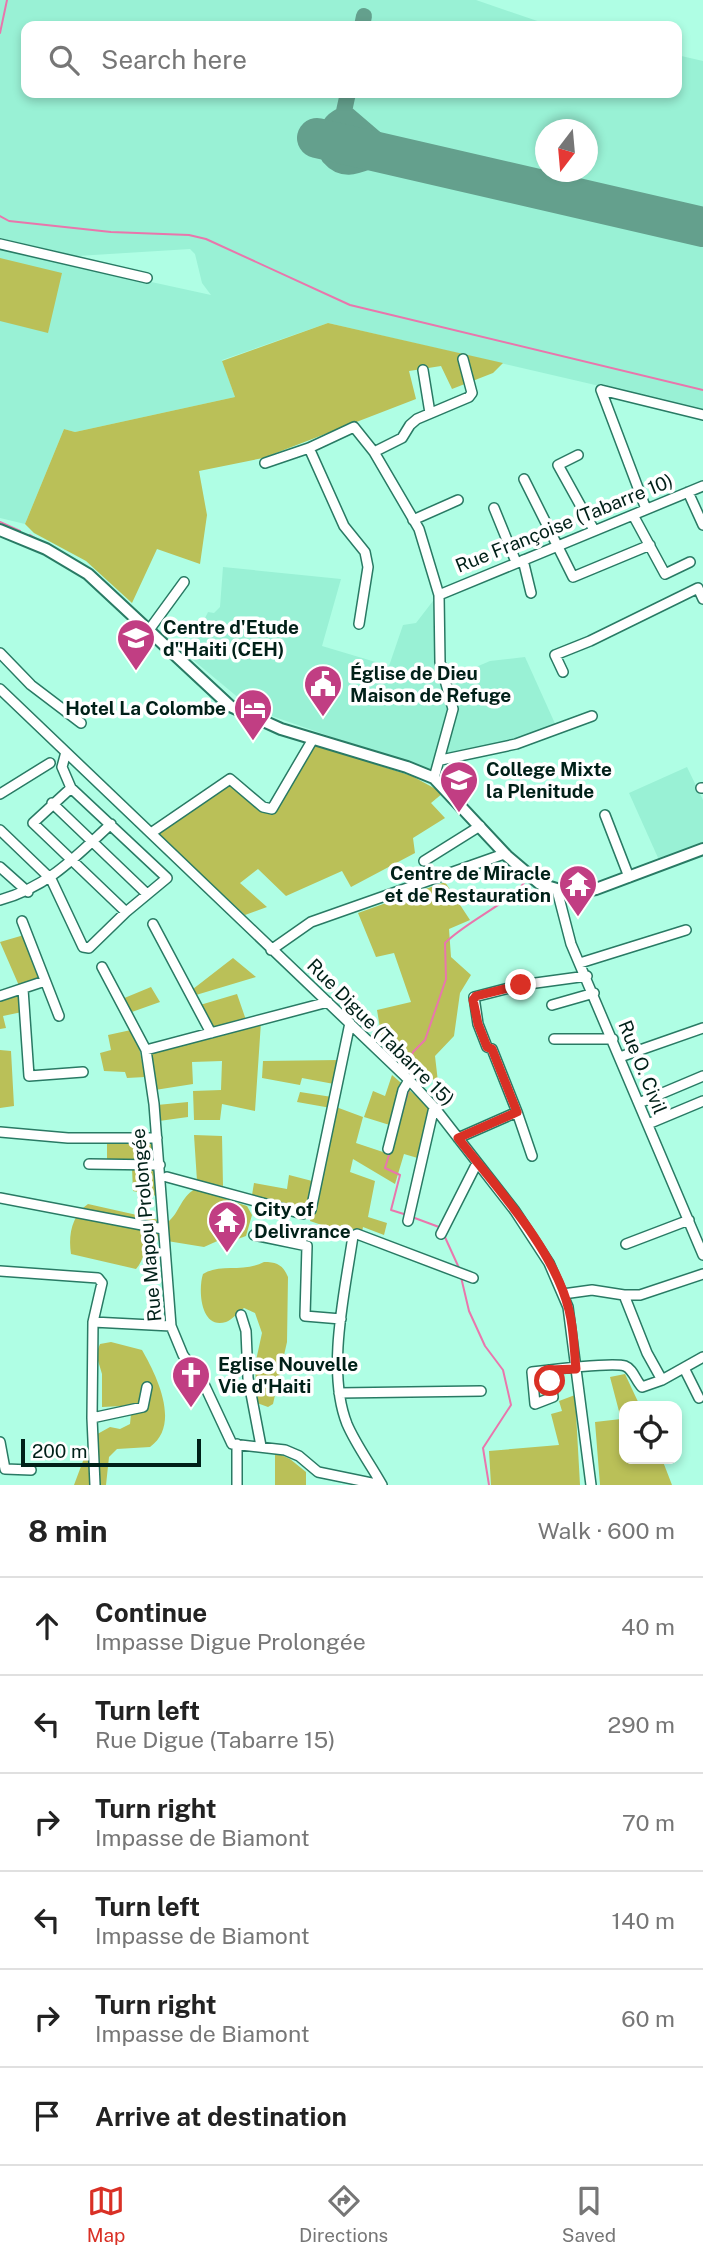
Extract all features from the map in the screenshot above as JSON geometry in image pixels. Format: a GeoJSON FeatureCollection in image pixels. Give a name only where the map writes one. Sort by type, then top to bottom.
{"type":"FeatureCollection","features":[{"type":"Feature","properties":{"kind":"main road"},"geometry":{"type":"LineString","coordinates":[[0,530],[46,549],[88,574],[230,706],[272,726],[407,767],[434,778],[504,854],[532,879],[557,890],[583,892],[703,849]]}},
{"type":"Feature","properties":{"kind":"street"},"geometry":{"type":"LineString","coordinates":[[0,244],[148,278]]}},
{"type":"Feature","properties":{"kind":"street"},"geometry":{"type":"LineString","coordinates":[[374,452],[402,438],[410,425],[472,393],[463,359]]}},
{"type":"Feature","properties":{"kind":"street"},"geometry":{"type":"LineString","coordinates":[[423,370],[430,413]]}},
{"type":"Feature","properties":{"kind":"street"},"geometry":{"type":"LineString","coordinates":[[646,509],[601,390],[703,415]]}},
{"type":"Feature","properties":{"kind":"street"},"geometry":{"type":"LineString","coordinates":[[265,463],[309,448],[354,427],[374,452],[414,520],[439,595],[440,662],[453,709],[434,778]]}},
{"type":"Feature","properties":{"kind":"street"},"geometry":{"type":"LineString","coordinates":[[309,448],[344,526],[365,552],[368,567],[359,624]]}},
{"type":"Feature","properties":{"kind":"street"},"geometry":{"type":"LineString","coordinates":[[578,456],[558,465],[594,530]]}},
{"type":"Feature","properties":{"kind":"street"},"geometry":{"type":"LineString","coordinates":[[524,479],[556,547],[575,578],[650,545]]}},
{"type":"Feature","properties":{"kind":"street","name":"Rue Françoise (Tabarre 10)"},"geometry":{"type":"LineString","coordinates":[[439,595],[703,486]]}},
{"type":"Feature","properties":{"kind":"street"},"geometry":{"type":"LineString","coordinates":[[688,492],[703,525]]}},
{"type":"Feature","properties":{"kind":"street"},"geometry":{"type":"LineString","coordinates":[[414,520],[458,500]]}},
{"type":"Feature","properties":{"kind":"street"},"geometry":{"type":"LineString","coordinates":[[494,508],[531,593]]}},
{"type":"Feature","properties":{"kind":"street"},"geometry":{"type":"LineString","coordinates":[[633,515],[665,574],[690,562]]}},
{"type":"Feature","properties":{"kind":"street"},"geometry":{"type":"LineString","coordinates":[[149,630],[184,582]]}},
{"type":"Feature","properties":{"kind":"street"},"geometry":{"type":"LineString","coordinates":[[562,672],[555,655],[698,588],[703,599]]}},
{"type":"Feature","properties":{"kind":"street"},"geometry":{"type":"LineString","coordinates":[[0,653],[31,685],[81,723]]}},
{"type":"Feature","properties":{"kind":"street","name":"Rue Digue (Tabarre 15)"},"geometry":{"type":"LineString","coordinates":[[0,689],[411,1082],[434,1107],[522,1221],[549,1263],[563,1294],[573,1328],[591,1485]]}},
{"type":"Feature","properties":{"kind":"street"},"geometry":{"type":"LineString","coordinates":[[441,760],[516,744],[593,716]]}},
{"type":"Feature","properties":{"kind":"street"},"geometry":{"type":"LineString","coordinates":[[151,833],[230,779],[264,807],[272,809],[313,738]]}},
{"type":"Feature","properties":{"kind":"street"},"geometry":{"type":"LineString","coordinates":[[0,830],[51,879],[83,947],[89,948],[167,878],[71,788],[62,767],[66,752]]}},
{"type":"Feature","properties":{"kind":"street"},"geometry":{"type":"LineString","coordinates":[[0,794],[50,762]]}},
{"type":"Feature","properties":{"kind":"street"},"geometry":{"type":"LineString","coordinates":[[71,788],[33,822],[126,912]]}},
{"type":"Feature","properties":{"kind":"street"},"geometry":{"type":"LineString","coordinates":[[52,803],[147,894]]}},
{"type":"Feature","properties":{"kind":"street"},"geometry":{"type":"LineString","coordinates":[[605,815],[629,877]]}},
{"type":"Feature","properties":{"kind":"street"},"geometry":{"type":"LineString","coordinates":[[0,900],[28,892],[51,879],[111,824]]}},
{"type":"Feature","properties":{"kind":"street"},"geometry":{"type":"LineString","coordinates":[[424,861],[480,826]]}},
{"type":"Feature","properties":{"kind":"street"},"geometry":{"type":"LineString","coordinates":[[271,950],[310,922],[504,854]]}},
{"type":"Feature","properties":{"kind":"street"},"geometry":{"type":"LineString","coordinates":[[0,867],[28,892]]}},
{"type":"Feature","properties":{"kind":"street","name":"Rue O. Civil"},"geometry":{"type":"LineString","coordinates":[[557,890],[571,944],[689,1220],[699,1231],[703,1253]]}},
{"type":"Feature","properties":{"kind":"street"},"geometry":{"type":"LineString","coordinates":[[22,921],[59,1016]]}},
{"type":"Feature","properties":{"kind":"street"},"geometry":{"type":"LineString","coordinates":[[153,924],[211,1032]]}},
{"type":"Feature","properties":{"kind":"street"},"geometry":{"type":"LineString","coordinates":[[580,963],[686,930]]}},
{"type":"Feature","properties":{"kind":"street","name":"Rue Mapou Prolongée"},"geometry":{"type":"LineString","coordinates":[[102,967],[146,1050],[160,1165],[171,1326],[183,1355],[203,1382],[232,1444],[237,1444]]}},
{"type":"Feature","properties":{"kind":"street"},"geometry":{"type":"LineString","coordinates":[[532,1156],[492,1049],[487,1047],[478,1024],[474,998],[521,985],[586,976]]}},
{"type":"Feature","properties":{"kind":"street"},"geometry":{"type":"LineString","coordinates":[[0,996],[45,981]]}},
{"type":"Feature","properties":{"kind":"street"},"geometry":{"type":"LineString","coordinates":[[23,989],[29,1076],[83,1072]]}},
{"type":"Feature","properties":{"kind":"street"},"geometry":{"type":"LineString","coordinates":[[552,1005],[594,993]]}},
{"type":"Feature","properties":{"kind":"street"},"geometry":{"type":"LineString","coordinates":[[146,1050],[328,1002]]}},
{"type":"Feature","properties":{"kind":"street"},"geometry":{"type":"LineString","coordinates":[[167,1177],[303,1214],[311,1210],[350,1023]]}},
{"type":"Feature","properties":{"kind":"street"},"geometry":{"type":"LineString","coordinates":[[620,1057],[703,1028]]}},
{"type":"Feature","properties":{"kind":"street"},"geometry":{"type":"LineString","coordinates":[[554,1039],[612,1039]]}},
{"type":"Feature","properties":{"kind":"street"},"geometry":{"type":"LineString","coordinates":[[639,1103],[703,1076]]}},
{"type":"Feature","properties":{"kind":"street"},"geometry":{"type":"LineString","coordinates":[[388,1149],[403,1090],[411,1082]]}},
{"type":"Feature","properties":{"kind":"street"},"geometry":{"type":"LineString","coordinates":[[648,1124],[703,1101]]}},
{"type":"Feature","properties":{"kind":"street"},"geometry":{"type":"LineString","coordinates":[[408,1221],[434,1107]]}},
{"type":"Feature","properties":{"kind":"street"},"geometry":{"type":"LineString","coordinates":[[458,1138],[517,1112]]}},
{"type":"Feature","properties":{"kind":"street"},"geometry":{"type":"LineString","coordinates":[[0,1132],[68,1138],[157,1138]]}},
{"type":"Feature","properties":{"kind":"street"},"geometry":{"type":"LineString","coordinates":[[441,1234],[477,1163]]}},
{"type":"Feature","properties":{"kind":"street"},"geometry":{"type":"LineString","coordinates":[[89,1164],[160,1165]]}},
{"type":"Feature","properties":{"kind":"street"},"geometry":{"type":"LineString","coordinates":[[0,1198],[163,1229]]}},
{"type":"Feature","properties":{"kind":"street"},"geometry":{"type":"LineString","coordinates":[[626,1244],[689,1220]]}},
{"type":"Feature","properties":{"kind":"street"},"geometry":{"type":"LineString","coordinates":[[382,1485],[348,1425],[339,1392],[341,1320],[353,1236],[358,1234],[473,1278]]}},
{"type":"Feature","properties":{"kind":"street"},"geometry":{"type":"LineString","coordinates":[[254,1235],[307,1246],[304,1315],[341,1320]]}},
{"type":"Feature","properties":{"kind":"street"},"geometry":{"type":"LineString","coordinates":[[0,1271],[98,1278],[102,1283],[93,1322],[92,1418],[95,1485]]}},
{"type":"Feature","properties":{"kind":"street"},"geometry":{"type":"LineString","coordinates":[[563,1294],[592,1290],[640,1295],[703,1274]]}},
{"type":"Feature","properties":{"kind":"street"},"geometry":{"type":"LineString","coordinates":[[624,1295],[647,1353],[662,1380]]}},
{"type":"Feature","properties":{"kind":"street"},"geometry":{"type":"LineString","coordinates":[[241,1315],[246,1331],[248,1378],[261,1446]]}},
{"type":"Feature","properties":{"kind":"street"},"geometry":{"type":"LineString","coordinates":[[93,1322],[171,1326]]}},
{"type":"Feature","properties":{"kind":"street"},"geometry":{"type":"LineString","coordinates":[[549,1370],[626,1366],[642,1387],[662,1380],[703,1357]]}},
{"type":"Feature","properties":{"kind":"street"},"geometry":{"type":"LineString","coordinates":[[684,1368],[699,1398]]}},
{"type":"Feature","properties":{"kind":"street"},"geometry":{"type":"LineString","coordinates":[[92,1418],[144,1407],[146,1387]]}},
{"type":"Feature","properties":{"kind":"street"},"geometry":{"type":"LineString","coordinates":[[339,1392],[481,1391]]}},
{"type":"Feature","properties":{"kind":"street"},"geometry":{"type":"LineString","coordinates":[[0,1442],[5,1469],[31,1470]]}},
{"type":"Feature","properties":{"kind":"street"},"geometry":{"type":"LineString","coordinates":[[237,1485],[237,1444],[261,1446],[299,1456],[318,1472],[382,1485]]}},
{"type":"Feature","properties":{"kind":"shaded area"},"geometry":{"type":"Polygon","coordinates":[[[0,0],[476,0],[537,21],[21,21],[21,98],[682,98],[682,56],[703,61],[703,410],[328,323],[222,360],[235,397],[75,432],[64,429],[25,524],[0,518],[0,249],[211,295],[202,283],[195,254],[190,249],[77,256],[0,238],[0,0]]]}},
{"type":"Feature","properties":{"kind":"shaded area"},"geometry":{"type":"Polygon","coordinates":[[[0,258],[62,273],[48,333],[0,321],[0,258]]]}},
{"type":"Feature","properties":{"kind":"shaded area"},"geometry":{"type":"Polygon","coordinates":[[[328,323],[503,363],[493,373],[452,389],[441,366],[409,371],[416,399],[263,458],[199,471],[207,515],[200,564],[157,549],[132,603],[86,561],[34,533],[25,524],[64,429],[75,432],[235,397],[222,361],[328,323]]]}},
{"type":"Feature","properties":{"kind":"shaded area"},"geometry":{"type":"Polygon","coordinates":[[[223,567],[341,579],[322,646],[389,666],[403,625],[416,623],[436,597],[436,663],[448,679],[490,661],[525,657],[557,728],[526,740],[440,759],[435,773],[252,709],[187,655],[208,612],[214,613],[220,607],[223,567]]]}},
{"type":"Feature","properties":{"kind":"shaded area"},"geometry":{"type":"Polygon","coordinates":[[[316,745],[412,776],[443,793],[431,803],[445,818],[413,838],[415,853],[351,887],[342,871],[286,896],[258,869],[240,883],[267,907],[245,915],[158,834],[228,784],[264,812],[274,814],[316,745]]]}},
{"type":"Feature","properties":{"kind":"shaded area"},"geometry":{"type":"Polygon","coordinates":[[[687,767],[703,800],[703,843],[659,860],[629,793],[687,767]]]}},
{"type":"Feature","properties":{"kind":"shaded area"},"geometry":{"type":"Polygon","coordinates":[[[445,882],[470,920],[449,929],[451,957],[471,975],[460,993],[454,1036],[435,1056],[438,1082],[384,1052],[377,1010],[411,1002],[394,953],[376,957],[358,913],[445,882]]]}},
{"type":"Feature","properties":{"kind":"shaded area"},"geometry":{"type":"Polygon","coordinates":[[[24,935],[42,980],[20,988],[0,942],[24,935]]]}},
{"type":"Feature","properties":{"kind":"shaded area"},"geometry":{"type":"Polygon","coordinates":[[[233,958],[256,977],[196,995],[193,989],[233,958]]]}},
{"type":"Feature","properties":{"kind":"shaded area"},"geometry":{"type":"Polygon","coordinates":[[[151,987],[160,1002],[129,1013],[122,999],[151,987]]]}},
{"type":"Feature","properties":{"kind":"shaded area"},"geometry":{"type":"Polygon","coordinates":[[[19,993],[22,1012],[3,1016],[6,1028],[0,1029],[0,999],[19,993]]]}},
{"type":"Feature","properties":{"kind":"shaded area"},"geometry":{"type":"Polygon","coordinates":[[[237,994],[246,1020],[212,1028],[200,1005],[237,994]]]}},
{"type":"Feature","properties":{"kind":"shaded area"},"geometry":{"type":"Polygon","coordinates":[[[261,1022],[255,1111],[222,1104],[220,1120],[194,1120],[193,1091],[221,1090],[222,1061],[192,1062],[193,1084],[155,1090],[148,1051],[261,1022]]]}},
{"type":"Feature","properties":{"kind":"shaded area"},"geometry":{"type":"Polygon","coordinates":[[[131,1030],[139,1047],[145,1077],[127,1078],[125,1072],[104,1071],[100,1053],[111,1050],[108,1035],[131,1030]]]}},
{"type":"Feature","properties":{"kind":"shaded area"},"geometry":{"type":"Polygon","coordinates":[[[0,1050],[11,1051],[14,1106],[0,1108],[0,1050]]]}},
{"type":"Feature","properties":{"kind":"shaded area"},"geometry":{"type":"Polygon","coordinates":[[[339,1060],[334,1084],[302,1078],[300,1085],[262,1078],[263,1061],[339,1060]]]}},
{"type":"Feature","properties":{"kind":"shaded area"},"geometry":{"type":"Polygon","coordinates":[[[392,1075],[430,1108],[421,1159],[404,1154],[395,1184],[353,1159],[350,1172],[375,1181],[368,1217],[387,1223],[384,1235],[363,1227],[362,1232],[341,1225],[339,1231],[310,1221],[336,1107],[363,1117],[356,1143],[389,1154],[396,1127],[364,1117],[373,1091],[385,1096],[392,1075]]]}},
{"type":"Feature","properties":{"kind":"shaded area"},"geometry":{"type":"Polygon","coordinates":[[[300,1092],[332,1097],[331,1108],[297,1102],[300,1092]]]}},
{"type":"Feature","properties":{"kind":"shaded area"},"geometry":{"type":"Polygon","coordinates":[[[188,1102],[188,1117],[159,1121],[157,1105],[188,1102]]]}},
{"type":"Feature","properties":{"kind":"shaded area"},"geometry":{"type":"Polygon","coordinates":[[[194,1135],[222,1136],[223,1186],[197,1181],[194,1135]]]}},
{"type":"Feature","properties":{"kind":"shaded area"},"geometry":{"type":"Polygon","coordinates":[[[153,1141],[157,1196],[133,1191],[132,1168],[107,1167],[107,1142],[153,1141]]]}},
{"type":"Feature","properties":{"kind":"shaded area"},"geometry":{"type":"Polygon","coordinates":[[[289,1175],[316,1182],[306,1212],[252,1195],[254,1183],[287,1189],[289,1175]]]}},
{"type":"Feature","properties":{"kind":"shaded area"},"geometry":{"type":"Polygon","coordinates":[[[195,1189],[247,1206],[252,1215],[246,1236],[235,1240],[224,1238],[204,1247],[161,1240],[150,1242],[136,1269],[71,1254],[72,1226],[78,1214],[88,1204],[168,1222],[195,1189]]]}},
{"type":"Feature","properties":{"kind":"shaded area"},"geometry":{"type":"Polygon","coordinates":[[[264,1262],[279,1265],[288,1277],[287,1342],[273,1404],[268,1407],[257,1403],[255,1365],[262,1333],[255,1313],[244,1308],[230,1320],[217,1323],[206,1314],[201,1298],[203,1274],[264,1262]]]}},
{"type":"Feature","properties":{"kind":"shaded area"},"geometry":{"type":"Polygon","coordinates":[[[111,1342],[142,1350],[159,1386],[165,1413],[164,1426],[159,1438],[150,1447],[117,1449],[109,1457],[106,1485],[74,1485],[92,1437],[110,1427],[120,1429],[130,1424],[131,1414],[123,1406],[102,1407],[102,1374],[96,1354],[100,1344],[111,1342]]]}},
{"type":"Feature","properties":{"kind":"shaded area"},"geometry":{"type":"Polygon","coordinates":[[[625,1374],[638,1401],[619,1401],[619,1411],[610,1377],[625,1374]]]}},
{"type":"Feature","properties":{"kind":"shaded area"},"geometry":{"type":"Polygon","coordinates":[[[575,1395],[580,1485],[491,1485],[489,1451],[559,1445],[551,1414],[562,1411],[559,1401],[575,1395]]]}},
{"type":"Feature","properties":{"kind":"shaded area"},"geometry":{"type":"Polygon","coordinates":[[[619,1419],[619,1464],[664,1464],[672,1485],[600,1485],[595,1422],[619,1419]]]}},
{"type":"Feature","properties":{"kind":"shaded area"},"geometry":{"type":"Polygon","coordinates":[[[275,1452],[290,1459],[306,1472],[306,1485],[275,1485],[275,1452]]]}},
{"type":"Feature","properties":{"kind":"waterway"},"geometry":{"type":"LineString","coordinates":[[0,33],[7,0]]}},
{"type":"Feature","properties":{"kind":"waterway"},"geometry":{"type":"LineString","coordinates":[[0,216],[9,221],[111,232],[189,235],[206,239],[350,305],[703,390]]}},
{"type":"Feature","properties":{"kind":"waterway"},"geometry":{"type":"LineString","coordinates":[[0,522],[20,531]]}},
{"type":"Feature","properties":{"kind":"waterway"},"geometry":{"type":"LineString","coordinates":[[30,535],[40,541]]}},
{"type":"Feature","properties":{"kind":"waterway"},"geometry":{"type":"LineString","coordinates":[[137,612],[148,622]]}},
{"type":"Feature","properties":{"kind":"waterway"},"geometry":{"type":"LineString","coordinates":[[156,629],[205,676]]}},
{"type":"Feature","properties":{"kind":"waterway"},"geometry":{"type":"LineString","coordinates":[[451,789],[469,808]]}},
{"type":"Feature","properties":{"kind":"waterway"},"geometry":{"type":"LineString","coordinates":[[406,1072],[413,1052],[425,1040],[446,979],[445,943],[511,896],[526,880]]}},
{"type":"Feature","properties":{"kind":"waterway"},"geometry":{"type":"LineString","coordinates":[[398,1127],[410,1085]]}},
{"type":"Feature","properties":{"kind":"waterway"},"geometry":{"type":"LineString","coordinates":[[390,1152],[385,1168],[400,1175],[391,1210],[407,1215]]}},
{"type":"Feature","properties":{"kind":"waterway"},"geometry":{"type":"LineString","coordinates":[[412,1217],[439,1227]]}},
{"type":"Feature","properties":{"kind":"waterway"},"geometry":{"type":"LineString","coordinates":[[444,1235],[459,1268]]}},
{"type":"Feature","properties":{"kind":"waterway"},"geometry":{"type":"LineString","coordinates":[[461,1277],[469,1311],[485,1346],[503,1370],[511,1405],[483,1448],[489,1485]]}},
{"type":"Feature","properties":{"kind":"taxiway"},"geometry":{"type":"LineString","coordinates":[[363,21],[364,16]]}},
{"type":"Feature","properties":{"kind":"taxiway"},"geometry":{"type":"LineString","coordinates":[[337,143],[347,98]]}},
{"type":"Feature","properties":{"kind":"taxiway"},"geometry":{"type":"LineString","coordinates":[[392,155],[360,165],[337,164],[329,157],[326,143],[330,125],[347,114],[396,156]]}},
{"type":"Feature","properties":{"kind":"runway"},"geometry":{"type":"LineString","coordinates":[[317,138],[703,227]]}},
{"type":"Feature","properties":{"kind":"place","name":"Centre d'Etude d\"Haiti (CEH)"},"geometry":{"type":"Point","coordinates":[136,672]}},
{"type":"Feature","properties":{"kind":"place","name":"Église de Dieu Maison de Refuge"},"geometry":{"type":"Point","coordinates":[323,718]}},
{"type":"Feature","properties":{"kind":"place","name":"Hotel La Colombe"},"geometry":{"type":"Point","coordinates":[253,742]}},
{"type":"Feature","properties":{"kind":"place","name":"College Mixte la Plenitude"},"geometry":{"type":"Point","coordinates":[459,814]}},
{"type":"Feature","properties":{"kind":"place","name":"Centre de Miracle et de Restauration"},"geometry":{"type":"Point","coordinates":[578,918]}},
{"type":"Feature","properties":{"kind":"place","name":"City of Delivrance"},"geometry":{"type":"Point","coordinates":[227,1254]}},
{"type":"Feature","properties":{"kind":"place","name":"Eglise Nouvelle Vie d'Haiti"},"geometry":{"type":"Point","coordinates":[191,1409]}},
{"type":"Feature","properties":{"kind":"route"},"geometry":{"type":"LineString","coordinates":[[521,985],[476,996],[473,1000],[487,1047],[492,1049],[517,1112],[458,1138],[515,1211],[549,1263],[568,1307],[573,1328],[576,1369],[549,1370],[550,1381]]}}]}
